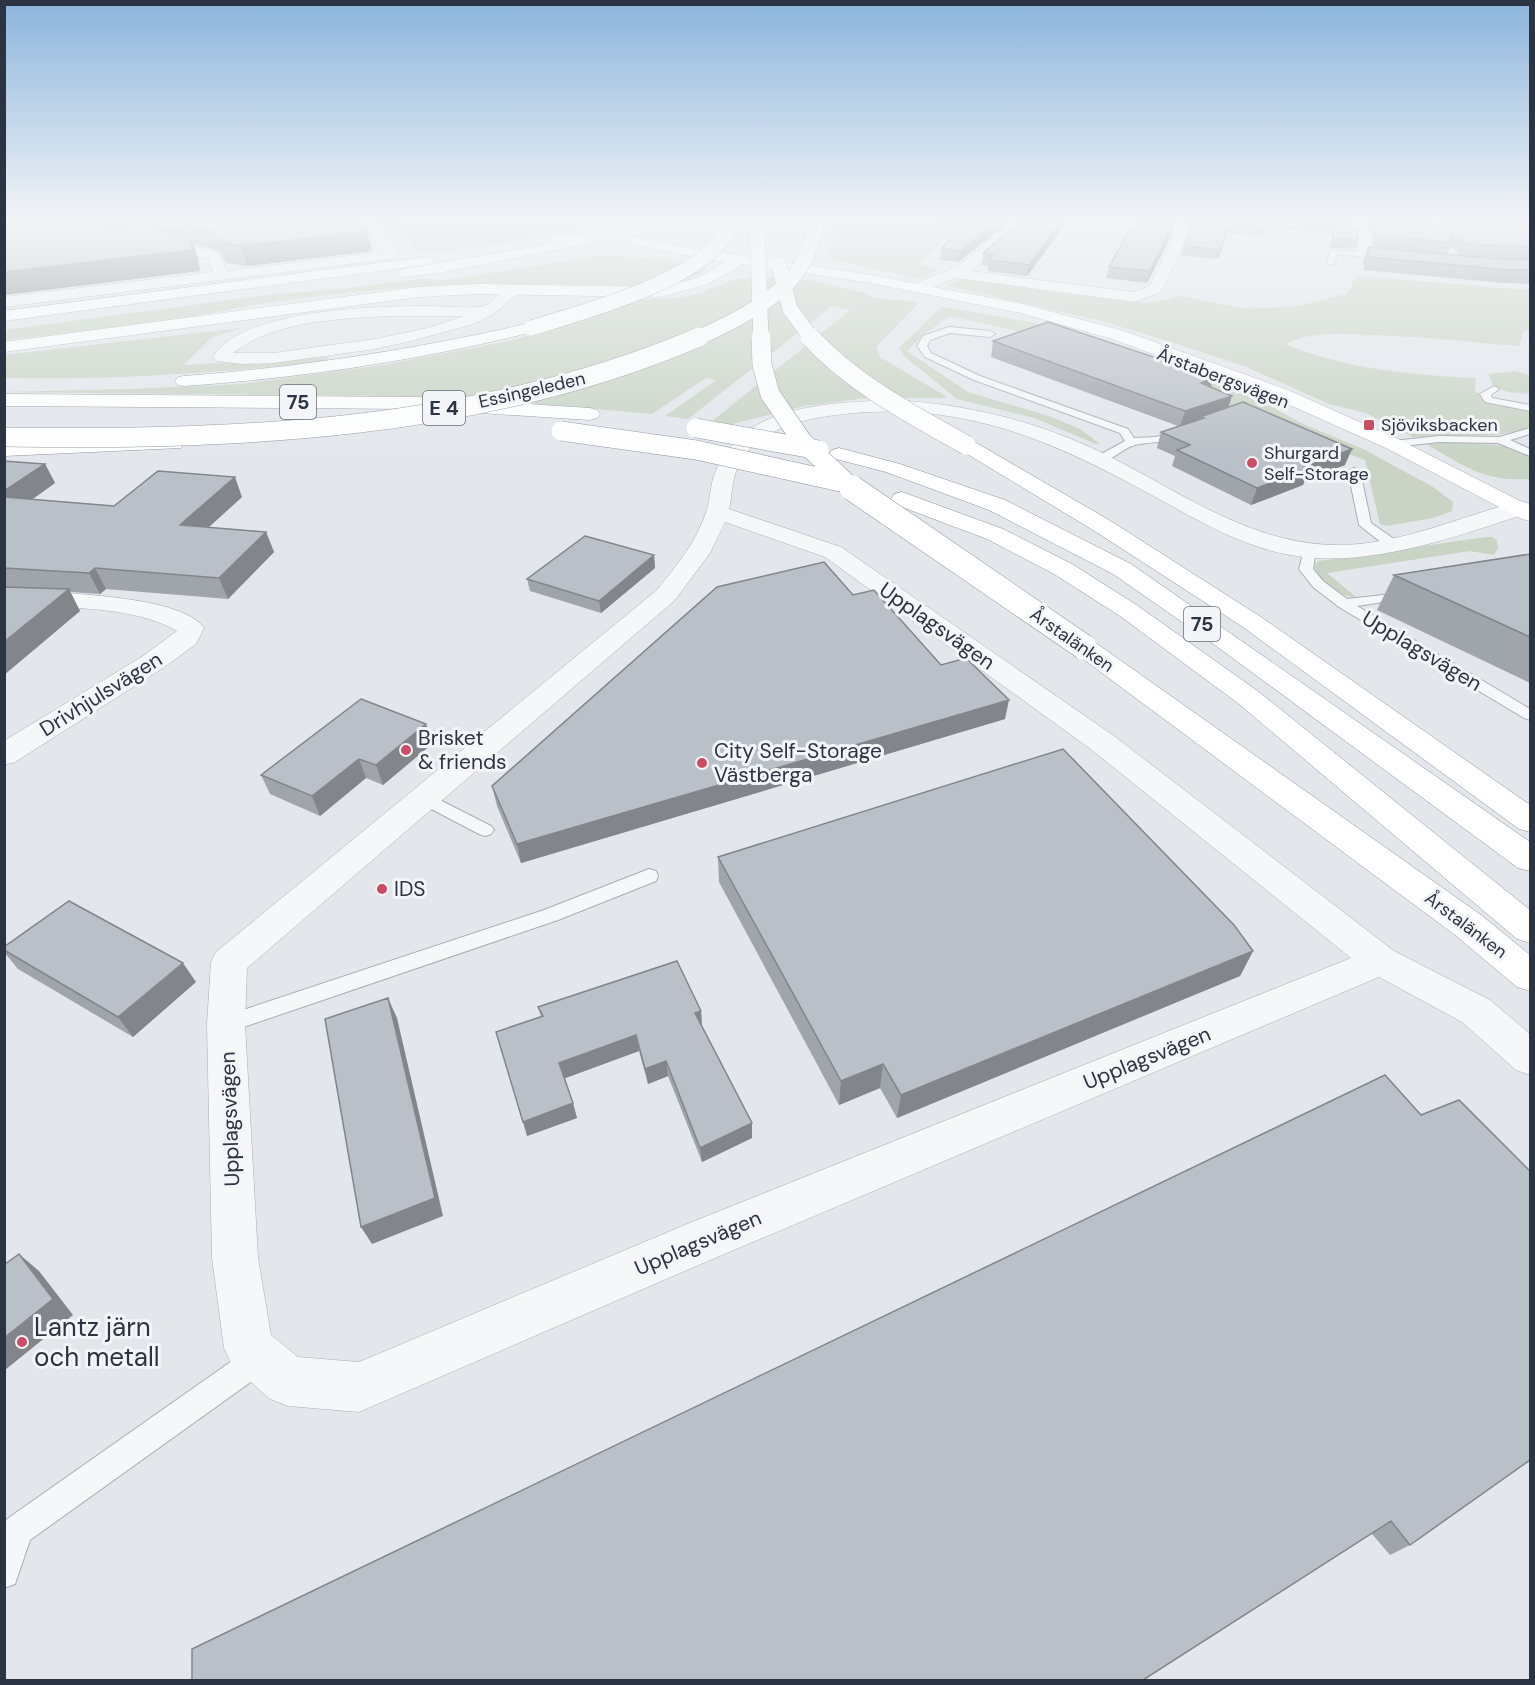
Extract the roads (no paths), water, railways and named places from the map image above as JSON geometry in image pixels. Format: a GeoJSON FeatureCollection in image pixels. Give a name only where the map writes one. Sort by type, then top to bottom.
{"type":"FeatureCollection","features":[{"type":"Feature","properties":{"kind":"main road"},"geometry":{"type":"LineString","coordinates":[[4,316],[137,300]]}},
{"type":"Feature","properties":{"kind":"main road"},"geometry":{"type":"LineString","coordinates":[[4,326],[187,300]]}},
{"type":"Feature","properties":{"kind":"main road"},"geometry":{"type":"LineString","coordinates":[[4,347],[180,326],[356,300]]}},
{"type":"Feature","properties":{"kind":"main road"},"geometry":{"type":"LineString","coordinates":[[169,382],[366,363],[451,347],[531,328],[617,300]]}},
{"type":"Feature","properties":{"kind":"main road","name":"Årstalänken"},"geometry":{"type":"LineString","coordinates":[[759,300],[762,365],[770,394],[802,441],[859,495],[1084,647],[1468,925],[1530,976]]}},
{"type":"Feature","properties":{"kind":"main road","name":"Essingeleden"},"geometry":{"type":"LineString","coordinates":[[4,437],[109,438],[304,428],[420,413],[533,391],[601,374],[692,341],[739,317],[762,300]]}},
{"type":"Feature","properties":{"kind":"main road","name":"75"},"geometry":{"type":"LineString","coordinates":[[787,300],[789,308],[813,341],[866,386],[1101,525],[1252,622],[1530,821]]}},
{"type":"Feature","properties":{"kind":"main road","name":"Årstabergsvägen"},"geometry":{"type":"LineString","coordinates":[[952,300],[1066,325],[1150,349],[1235,379],[1295,406],[1530,533]]}},
{"type":"Feature","properties":{"kind":"main road","name":"Årstabergsvägen"},"geometry":{"type":"LineString","coordinates":[[966,300],[1023,309],[1159,348],[1281,394],[1393,444],[1527,509]]}},
{"type":"Feature","properties":{"kind":"main road"},"geometry":{"type":"LineString","coordinates":[[4,387],[146,383]]}},
{"type":"Feature","properties":{"kind":"main road","name":"75"},"geometry":{"type":"LineString","coordinates":[[4,400],[417,403],[612,417]]}},
{"type":"Feature","properties":{"kind":"main road","name":"75"},"geometry":{"type":"LineString","coordinates":[[4,414],[410,419],[561,431],[765,463],[834,479],[902,499],[995,534],[1063,569],[1129,611],[1249,698],[1530,929]]}},
{"type":"Feature","properties":{"kind":"main road","name":"75"},"geometry":{"type":"LineString","coordinates":[[678,425],[839,454],[914,475],[997,505],[1122,569],[1237,648],[1530,859]]}},
{"type":"Feature","properties":{"kind":"main road"},"geometry":{"type":"LineString","coordinates":[[4,450],[101,448],[190,442],[304,428]]}},
{"type":"Feature","properties":{"kind":"street"},"geometry":{"type":"LineString","coordinates":[[4,302],[23,300]]}},
{"type":"Feature","properties":{"kind":"street"},"geometry":{"type":"LineString","coordinates":[[486,312],[372,310],[281,323],[260,331],[233,346],[224,352],[222,357],[270,358],[363,344],[375,345],[453,325],[486,312],[501,300]]}},
{"type":"Feature","properties":{"kind":"street","name":"Upplagsvägen"},"geometry":{"type":"LineString","coordinates":[[717,512],[833,552],[1103,743],[1381,961],[692,1245],[359,1387],[288,1381],[249,1348],[236,1258],[226,1024],[229,962],[666,595],[705,542],[717,512],[726,465],[743,445],[765,429],[792,417],[828,410],[913,405],[982,414],[1022,425],[1074,446],[1236,532],[1275,545],[1310,550],[1346,552],[1392,544],[1497,516]]}},
{"type":"Feature","properties":{"kind":"street"},"geometry":{"type":"LineString","coordinates":[[1497,516],[1527,509]]}},
{"type":"Feature","properties":{"kind":"street","name":"Drivhjulsvägen"},"geometry":{"type":"LineString","coordinates":[[4,597],[124,607],[182,621],[191,628],[187,638],[153,662],[4,755]]}},
{"type":"Feature","properties":{"kind":"street"},"geometry":{"type":"LineString","coordinates":[[1381,961],[1476,1011],[1530,1058]]}},
{"type":"Feature","properties":{"kind":"lane"},"geometry":{"type":"LineString","coordinates":[[990,334],[950,330],[926,338],[922,346],[928,355],[977,378],[1124,431],[1131,442]]}},
{"type":"Feature","properties":{"kind":"lane"},"geometry":{"type":"LineString","coordinates":[[1494,389],[1485,394],[1489,400],[1530,408]]}},
{"type":"Feature","properties":{"kind":"lane"},"geometry":{"type":"LineString","coordinates":[[1100,459],[1131,442],[1157,440],[1189,430]]}},
{"type":"Feature","properties":{"kind":"lane"},"geometry":{"type":"LineString","coordinates":[[1393,444],[1439,439],[1500,440],[1530,431]]}},
{"type":"Feature","properties":{"kind":"lane"},"geometry":{"type":"LineString","coordinates":[[1500,440],[1530,453]]}},
{"type":"Feature","properties":{"kind":"lane"},"geometry":{"type":"LineString","coordinates":[[1354,471],[1365,525],[1392,544]]}},
{"type":"Feature","properties":{"kind":"lane","name":"Upplagsvägen"},"geometry":{"type":"LineString","coordinates":[[1310,550],[1306,569],[1318,584],[1344,604],[1530,715]]}},
{"type":"Feature","properties":{"kind":"lane"},"geometry":{"type":"LineString","coordinates":[[1344,604],[1414,594]]}},
{"type":"Feature","properties":{"kind":"lane"},"geometry":{"type":"LineString","coordinates":[[424,798],[486,830]]}},
{"type":"Feature","properties":{"kind":"lane"},"geometry":{"type":"LineString","coordinates":[[226,1024],[551,915],[649,876]]}},
{"type":"Feature","properties":{"kind":"lane"},"geometry":{"type":"LineString","coordinates":[[4,1573],[11,1532],[261,1357]]}},
{"type":"Feature","properties":{"kind":"place","name":"Sjöviksbacken"},"geometry":{"type":"Point","coordinates":[1369,425]}},
{"type":"Feature","properties":{"kind":"place","name":"Shurgard Self-Storage"},"geometry":{"type":"Point","coordinates":[1252,463]}},
{"type":"Feature","properties":{"kind":"place","name":"Brisket & friends"},"geometry":{"type":"Point","coordinates":[406,750]}},
{"type":"Feature","properties":{"kind":"place","name":"City Self-Storage Västberga"},"geometry":{"type":"Point","coordinates":[702,763]}},
{"type":"Feature","properties":{"kind":"place","name":"IDS"},"geometry":{"type":"Point","coordinates":[382,889]}},
{"type":"Feature","properties":{"kind":"place","name":"Lantz järn och metall"},"geometry":{"type":"Point","coordinates":[22,1342]}}]}
